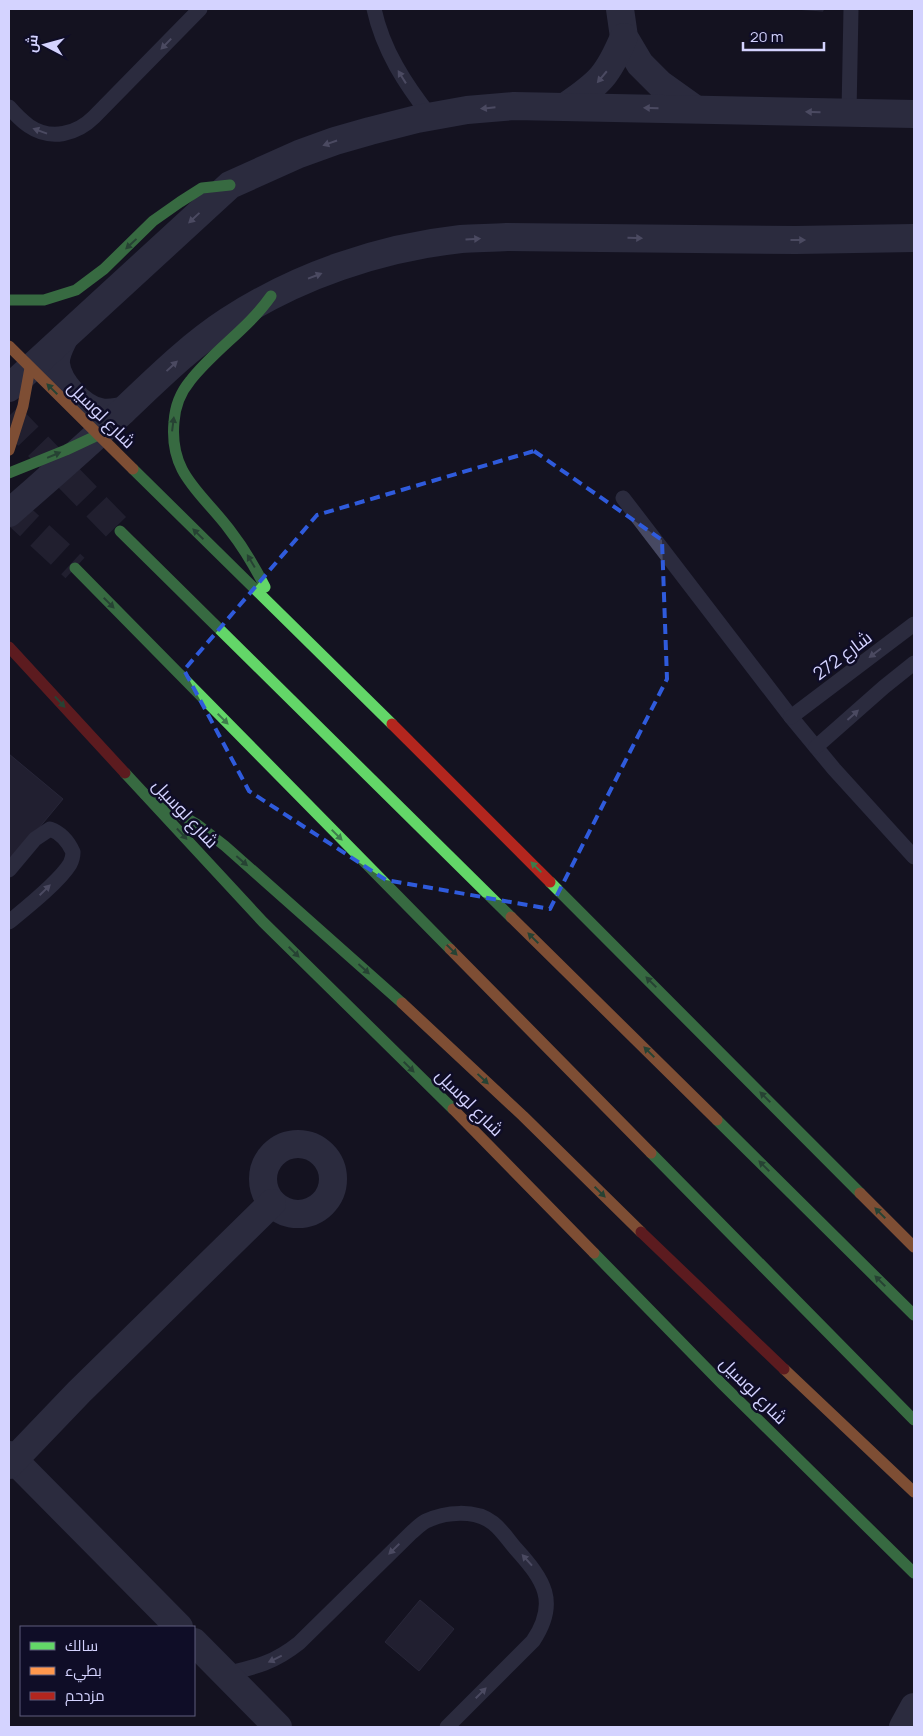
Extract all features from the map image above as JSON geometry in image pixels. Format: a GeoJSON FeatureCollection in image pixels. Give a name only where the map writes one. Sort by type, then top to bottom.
{"type":"FeatureCollection","features":[{"type":"Feature","properties":{"kind":"main road"},"geometry":{"type":"LineString","coordinates":[[9,300],[44,300],[76,290],[104,270],[153,222],[180,202],[202,188],[230,185]]}},
{"type":"Feature","properties":{"kind":"main road"},"geometry":{"type":"LineString","coordinates":[[271,296],[260,313],[196,374],[184,388],[178,402],[172,430],[176,459],[183,474],[198,495],[222,520],[242,547],[258,573],[271,605]]}},
{"type":"Feature","properties":{"kind":"main road","name":"شارع لوسيل"},"geometry":{"type":"LineString","coordinates":[[9,346],[477,808],[914,1247]]}},
{"type":"Feature","properties":{"kind":"main road"},"geometry":{"type":"LineString","coordinates":[[9,450],[23,406],[30,368]]}},
{"type":"Feature","properties":{"kind":"main road"},"geometry":{"type":"LineString","coordinates":[[9,473],[98,435]]}},
{"type":"Feature","properties":{"kind":"main road"},"geometry":{"type":"LineString","coordinates":[[120,531],[914,1315]]}},
{"type":"Feature","properties":{"kind":"main road"},"geometry":{"type":"LineString","coordinates":[[75,568],[914,1420]]}},
{"type":"Feature","properties":{"kind":"main road","name":"شارع لوسيل"},"geometry":{"type":"LineString","coordinates":[[9,647],[263,922],[469,1125],[722,1384],[914,1573]]}},
{"type":"Feature","properties":{"kind":"main road"},"geometry":{"type":"LineString","coordinates":[[9,658],[27,666]]}},
{"type":"Feature","properties":{"kind":"main road"},"geometry":{"type":"LineString","coordinates":[[145,794],[190,820],[224,846],[381,984],[523,1116],[675,1266],[914,1492]]}},
{"type":"Feature","properties":{"kind":"street"},"geometry":{"type":"LineString","coordinates":[[620,9],[624,37],[640,64],[660,84],[695,109]]}},
{"type":"Feature","properties":{"kind":"street"},"geometry":{"type":"LineString","coordinates":[[566,106],[591,89],[604,76],[615,58],[624,37]]}},
{"type":"Feature","properties":{"kind":"street"},"geometry":{"type":"LineString","coordinates":[[883,113],[914,102]]}},
{"type":"Feature","properties":{"kind":"street"},"geometry":{"type":"LineString","coordinates":[[9,388],[230,185],[299,154],[335,141],[380,128],[431,117],[467,110],[514,106],[914,114]]}},
{"type":"Feature","properties":{"kind":"street"},"geometry":{"type":"LineString","coordinates":[[9,513],[98,435],[183,355],[227,322],[271,296],[312,276],[362,260],[408,248],[461,239],[507,237],[796,240],[914,238]]}},
{"type":"Feature","properties":{"kind":"street"},"geometry":{"type":"LineString","coordinates":[[882,240],[914,250]]}},
{"type":"Feature","properties":{"kind":"street"},"geometry":{"type":"LineString","coordinates":[[64,338],[58,350],[56,364],[60,376],[67,387],[89,408],[100,412],[112,413],[123,411]]}},
{"type":"Feature","properties":{"kind":"street"},"geometry":{"type":"LineString","coordinates":[[178,1626],[10,1460],[272,1203]]}},
{"type":"Feature","properties":{"kind":"street"},"geometry":{"type":"LineString","coordinates":[[195,1643],[278,1727]]}},
{"type":"Feature","properties":{"kind":"street"},"geometry":{"type":"LineString","coordinates":[[903,1727],[914,1707]]}},
{"type":"Feature","properties":{"kind":"lane"},"geometry":{"type":"LineString","coordinates":[[9,107],[30,127],[41,132],[58,134],[75,131],[86,125],[200,9]]}},
{"type":"Feature","properties":{"kind":"lane"},"geometry":{"type":"LineString","coordinates":[[374,9],[383,41],[396,68],[412,93],[431,117]]}},
{"type":"Feature","properties":{"kind":"lane"},"geometry":{"type":"LineString","coordinates":[[850,112],[851,9]]}},
{"type":"Feature","properties":{"kind":"lane"},"geometry":{"type":"LineString","coordinates":[[623,498],[791,717],[852,789],[914,857]]}},
{"type":"Feature","properties":{"kind":"lane","name":"شارع 272"},"geometry":{"type":"LineString","coordinates":[[791,717],[914,624]]}},
{"type":"Feature","properties":{"kind":"lane"},"geometry":{"type":"LineString","coordinates":[[816,747],[914,663]]}},
{"type":"Feature","properties":{"kind":"lane"},"geometry":{"type":"LineString","coordinates":[[9,870],[35,839],[50,829],[64,838],[74,852],[70,863],[60,876],[9,922]]}},
{"type":"Feature","properties":{"kind":"lane"},"geometry":{"type":"LineString","coordinates":[[225,1674],[261,1665],[286,1653],[299,1643],[424,1522],[449,1514],[472,1515],[493,1523],[534,1568],[545,1589],[545,1614],[542,1628],[533,1641],[447,1727]]}},
{"type":"Feature","properties":{"kind":"highlighted area"},"geometry":{"type":"Polygon","coordinates":[[[534,451],[662,540],[667,679],[550,909],[386,880],[249,791],[184,670],[317,515],[534,451]]]}},
{"type":"Feature","properties":{"kind":"building"},"geometry":{"type":"Polygon","coordinates":[[[794,9],[823,9],[823,11],[794,9]]]}},
{"type":"Feature","properties":{"kind":"building"},"geometry":{"type":"Polygon","coordinates":[[[9,754],[63,799],[9,864],[9,754]]]}},
{"type":"Feature","properties":{"kind":"building"},"geometry":{"type":"Polygon","coordinates":[[[420,1600],[454,1629],[419,1671],[385,1642],[420,1600]]]}},
{"type":"Feature","properties":{"kind":"tunnel"},"geometry":{"type":"LineString","coordinates":[[9,416],[120,531]]}},
{"type":"Feature","properties":{"kind":"tunnel"},"geometry":{"type":"LineString","coordinates":[[9,507],[75,568]]}},
{"type":"Feature","properties":{"kind":"traffic: fast"},"geometry":{"type":"LineString","coordinates":[[9,300],[44,300],[76,290],[104,269],[153,221],[180,202],[202,188],[230,185]]}},
{"type":"Feature","properties":{"kind":"traffic: fast"},"geometry":{"type":"LineString","coordinates":[[265,587],[239,543],[198,493],[182,469],[174,440],[174,422],[183,390],[199,370],[252,319],[271,296]]}},
{"type":"Feature","properties":{"kind":"traffic: fast"},"geometry":{"type":"LineString","coordinates":[[9,473],[98,435]]}},
{"type":"Feature","properties":{"kind":"traffic: fast"},"geometry":{"type":"LineString","coordinates":[[133,469],[392,724]]}},
{"type":"Feature","properties":{"kind":"traffic: fast"},"geometry":{"type":"LineString","coordinates":[[120,531],[511,917]]}},
{"type":"Feature","properties":{"kind":"traffic: fast"},"geometry":{"type":"LineString","coordinates":[[75,568],[450,949]]}},
{"type":"Feature","properties":{"kind":"traffic: fast"},"geometry":{"type":"LineString","coordinates":[[125,773],[263,922],[453,1109]]}},
{"type":"Feature","properties":{"kind":"traffic: fast"},"geometry":{"type":"LineString","coordinates":[[145,794],[198,825],[225,846],[402,1003]]}},
{"type":"Feature","properties":{"kind":"traffic: fast"},"geometry":{"type":"LineString","coordinates":[[550,882],[860,1193]]}},
{"type":"Feature","properties":{"kind":"traffic: fast"},"geometry":{"type":"LineString","coordinates":[[717,1120],[914,1315]]}},
{"type":"Feature","properties":{"kind":"traffic: fast"},"geometry":{"type":"LineString","coordinates":[[651,1153],[914,1420]]}},
{"type":"Feature","properties":{"kind":"traffic: fast"},"geometry":{"type":"LineString","coordinates":[[594,1253],[722,1384],[914,1573]]}},
{"type":"Feature","properties":{"kind":"traffic: slow"},"geometry":{"type":"LineString","coordinates":[[9,346],[133,469]]}},
{"type":"Feature","properties":{"kind":"traffic: slow"},"geometry":{"type":"LineString","coordinates":[[9,450],[23,406],[30,368]]}},
{"type":"Feature","properties":{"kind":"traffic: slow"},"geometry":{"type":"LineString","coordinates":[[511,917],[717,1120]]}},
{"type":"Feature","properties":{"kind":"traffic: slow"},"geometry":{"type":"LineString","coordinates":[[450,949],[651,1153]]}},
{"type":"Feature","properties":{"kind":"traffic: slow"},"geometry":{"type":"LineString","coordinates":[[402,1003],[523,1116],[641,1232]]}},
{"type":"Feature","properties":{"kind":"traffic: slow"},"geometry":{"type":"LineString","coordinates":[[453,1109],[594,1253]]}},
{"type":"Feature","properties":{"kind":"traffic: slow"},"geometry":{"type":"LineString","coordinates":[[860,1193],[914,1247]]}},
{"type":"Feature","properties":{"kind":"traffic: slow"},"geometry":{"type":"LineString","coordinates":[[784,1369],[914,1492]]}},
{"type":"Feature","properties":{"kind":"traffic: jam"},"geometry":{"type":"LineString","coordinates":[[9,647],[125,773]]}},
{"type":"Feature","properties":{"kind":"traffic: jam"},"geometry":{"type":"LineString","coordinates":[[392,724],[550,882]]}},
{"type":"Feature","properties":{"kind":"traffic: jam"},"geometry":{"type":"LineString","coordinates":[[641,1232],[784,1369]]}}]}
